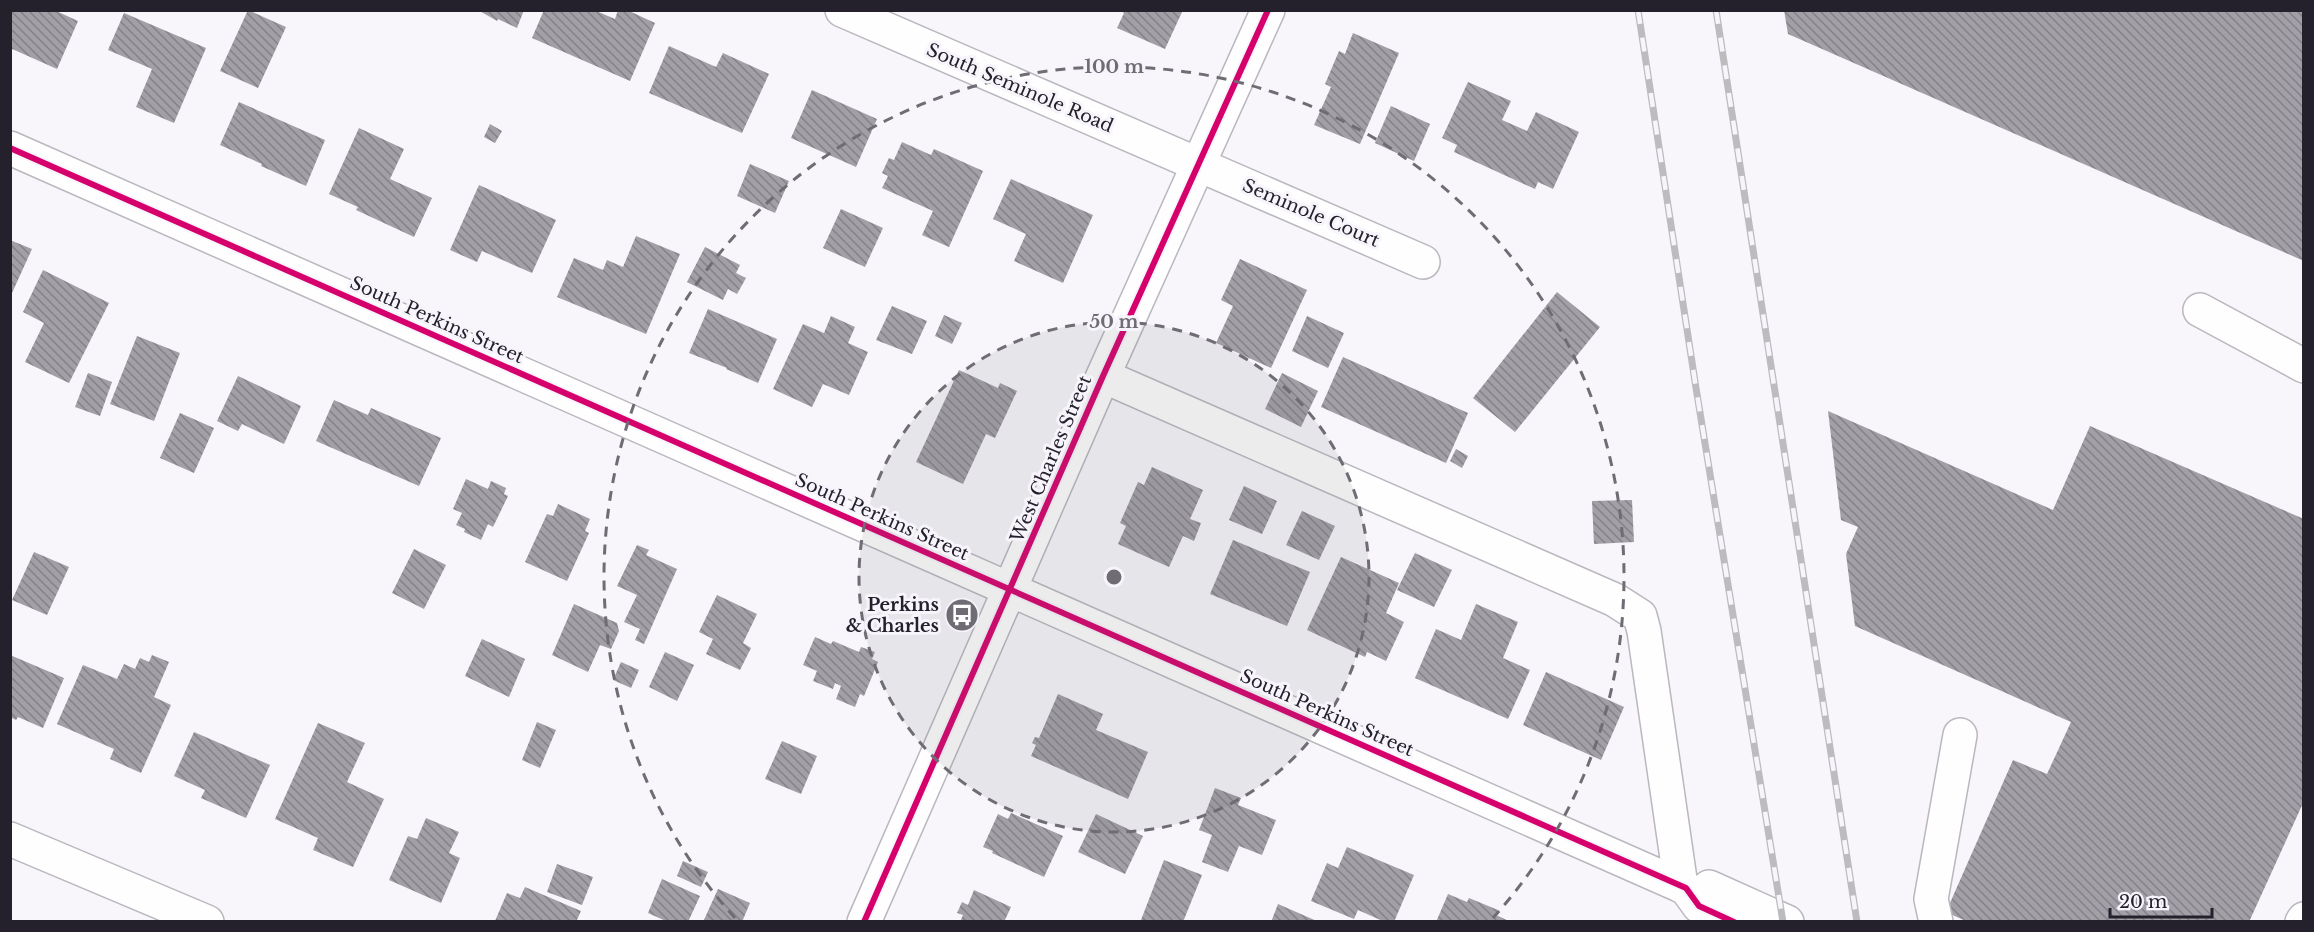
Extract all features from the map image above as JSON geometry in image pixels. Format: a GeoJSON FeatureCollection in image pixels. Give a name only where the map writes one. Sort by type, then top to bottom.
{"type":"FeatureCollection","features":[{"type":"Feature","properties":{"kind":"street","name":"South Seminole Road"},"geometry":{"type":"LineString","coordinates":[[842,10],[1198,165]]}},
{"type":"Feature","properties":{"kind":"street","name":"West Charles Street"},"geometry":{"type":"LineString","coordinates":[[864,921],[1103,376],[1268,10]]}},
{"type":"Feature","properties":{"kind":"street","name":"South Perkins Street"},"geometry":{"type":"LineString","coordinates":[[10,148],[1683,887],[1699,906],[1734,921]]}},
{"type":"Feature","properties":{"kind":"street","name":"Seminole Court"},"geometry":{"type":"LineString","coordinates":[[1198,165],[1423,262]]}},
{"type":"Feature","properties":{"kind":"street"},"geometry":{"type":"LineString","coordinates":[[2200,310],[2304,366]]}},
{"type":"Feature","properties":{"kind":"street"},"geometry":{"type":"LineString","coordinates":[[1103,376],[1614,600],[1640,616],[1683,887]]}},
{"type":"Feature","properties":{"kind":"street"},"geometry":{"type":"LineString","coordinates":[[1936,921],[1931,899],[1960,735]]}},
{"type":"Feature","properties":{"kind":"street"},"geometry":{"type":"LineString","coordinates":[[10,839],[207,921]]}},
{"type":"Feature","properties":{"kind":"street","name":"South Perkins Street"},"geometry":{"type":"LineString","coordinates":[[1683,887],[1705,885],[1788,921]]}},
{"type":"Feature","properties":{"kind":"building"},"geometry":{"type":"Polygon","coordinates":[[[10,10],[54,10],[78,21],[57,69],[10,48],[10,10]]]}},
{"type":"Feature","properties":{"kind":"building"},"geometry":{"type":"Polygon","coordinates":[[[248,10],[286,27],[258,88],[220,71],[248,10]]]}},
{"type":"Feature","properties":{"kind":"building"},"geometry":{"type":"Polygon","coordinates":[[[478,10],[524,10],[517,28],[498,19],[497,21],[478,10]]]}},
{"type":"Feature","properties":{"kind":"building"},"geometry":{"type":"Polygon","coordinates":[[[544,10],[594,10],[615,19],[618,10],[627,10],[655,23],[630,81],[532,38],[544,10]]]}},
{"type":"Feature","properties":{"kind":"building"},"geometry":{"type":"Polygon","coordinates":[[[1119,10],[1183,10],[1165,49],[1117,28],[1124,13],[1119,10]]]}},
{"type":"Feature","properties":{"kind":"building"},"geometry":{"type":"Polygon","coordinates":[[[1784,10],[2304,10],[2304,261],[1788,34],[1784,10]]]}},
{"type":"Feature","properties":{"kind":"building"},"geometry":{"type":"Polygon","coordinates":[[[124,13],[206,48],[174,123],[136,107],[152,69],[108,50],[124,13]]]}},
{"type":"Feature","properties":{"kind":"building"},"geometry":{"type":"Polygon","coordinates":[[[1353,33],[1399,53],[1360,144],[1314,125],[1331,87],[1325,84],[1339,51],[1345,54],[1353,33]]]}},
{"type":"Feature","properties":{"kind":"building"},"geometry":{"type":"Polygon","coordinates":[[[669,46],[716,67],[723,53],[769,74],[742,133],[649,93],[669,46]]]}},
{"type":"Feature","properties":{"kind":"building"},"geometry":{"type":"Polygon","coordinates":[[[1468,82],[1511,101],[1502,120],[1527,131],[1536,112],[1579,132],[1553,189],[1538,182],[1535,189],[1454,152],[1457,145],[1442,138],[1468,82]]]}},
{"type":"Feature","properties":{"kind":"building"},"geometry":{"type":"Polygon","coordinates":[[[812,90],[877,119],[856,167],[791,138],[812,90]]]}},
{"type":"Feature","properties":{"kind":"building"},"geometry":{"type":"Polygon","coordinates":[[[239,102],[325,140],[306,186],[220,145],[239,102]]]}},
{"type":"Feature","properties":{"kind":"building"},"geometry":{"type":"Polygon","coordinates":[[[1391,106],[1430,124],[1414,161],[1375,143],[1391,106]]]}},
{"type":"Feature","properties":{"kind":"building"},"geometry":{"type":"Polygon","coordinates":[[[490,124],[502,131],[495,143],[484,137],[490,124]]]}},
{"type":"Feature","properties":{"kind":"building"},"geometry":{"type":"Polygon","coordinates":[[[359,128],[404,149],[390,179],[432,198],[414,237],[356,210],[358,207],[329,194],[359,128]]]}},
{"type":"Feature","properties":{"kind":"building"},"geometry":{"type":"Polygon","coordinates":[[[902,142],[931,155],[934,149],[983,171],[949,247],[922,235],[933,211],[882,188],[888,176],[882,173],[889,158],[894,160],[902,142]]]}},
{"type":"Feature","properties":{"kind":"building"},"geometry":{"type":"Polygon","coordinates":[[[750,164],[789,181],[775,213],[737,196],[750,164]]]}},
{"type":"Feature","properties":{"kind":"building"},"geometry":{"type":"Polygon","coordinates":[[[1011,179],[1093,215],[1063,283],[1014,261],[1026,234],[993,219],[1011,179]]]}},
{"type":"Feature","properties":{"kind":"building"},"geometry":{"type":"Polygon","coordinates":[[[479,185],[556,220],[532,273],[482,251],[477,262],[450,250],[479,185]]]}},
{"type":"Feature","properties":{"kind":"building"},"geometry":{"type":"Polygon","coordinates":[[[841,209],[883,228],[865,267],[823,248],[841,209]]]}},
{"type":"Feature","properties":{"kind":"building"},"geometry":{"type":"Polygon","coordinates":[[[636,236],[680,254],[646,334],[557,297],[574,258],[603,270],[607,260],[623,267],[636,236]]]}},
{"type":"Feature","properties":{"kind":"building"},"geometry":{"type":"Polygon","coordinates":[[[10,240],[32,249],[12,293],[10,292],[10,240]]]}},
{"type":"Feature","properties":{"kind":"building"},"geometry":{"type":"Polygon","coordinates":[[[705,247],[740,265],[736,273],[746,278],[737,294],[728,289],[723,300],[687,282],[705,247]]]}},
{"type":"Feature","properties":{"kind":"building"},"geometry":{"type":"Polygon","coordinates":[[[1240,259],[1307,290],[1271,368],[1216,343],[1233,306],[1221,300],[1240,259]]]}},
{"type":"Feature","properties":{"kind":"building"},"geometry":{"type":"Polygon","coordinates":[[[43,270],[109,303],[69,383],[25,362],[44,323],[23,312],[43,270]]]}},
{"type":"Feature","properties":{"kind":"building"},"geometry":{"type":"Polygon","coordinates":[[[1557,292],[1600,327],[1515,432],[1473,398],[1557,292]]]}},
{"type":"Feature","properties":{"kind":"building"},"geometry":{"type":"Polygon","coordinates":[[[892,306],[927,321],[912,354],[876,340],[892,306]]]}},
{"type":"Feature","properties":{"kind":"building"},"geometry":{"type":"Polygon","coordinates":[[[708,309],[777,339],[758,383],[689,353],[708,309]]]}},
{"type":"Feature","properties":{"kind":"building"},"geometry":{"type":"Polygon","coordinates":[[[944,315],[962,323],[952,344],[935,336],[944,315]]]}},
{"type":"Feature","properties":{"kind":"building"},"geometry":{"type":"Polygon","coordinates":[[[831,316],[855,327],[848,343],[868,352],[849,395],[823,384],[812,407],[773,389],[803,324],[824,333],[831,316]]]}},
{"type":"Feature","properties":{"kind":"building"},"geometry":{"type":"Polygon","coordinates":[[[1307,316],[1344,333],[1328,368],[1292,351],[1307,316]]]}},
{"type":"Feature","properties":{"kind":"building"},"geometry":{"type":"Polygon","coordinates":[[[137,336],[180,353],[154,421],[110,404],[137,336]]]}},
{"type":"Feature","properties":{"kind":"building"},"geometry":{"type":"Polygon","coordinates":[[[1343,357],[1468,413],[1446,463],[1321,407],[1343,357]]]}},
{"type":"Feature","properties":{"kind":"building"},"geometry":{"type":"Polygon","coordinates":[[[959,370],[998,388],[1000,383],[1017,391],[995,438],[986,434],[963,484],[916,462],[959,370]]]}},
{"type":"Feature","properties":{"kind":"building"},"geometry":{"type":"Polygon","coordinates":[[[88,373],[112,382],[100,416],[75,407],[88,373]]]}},
{"type":"Feature","properties":{"kind":"building"},"geometry":{"type":"Polygon","coordinates":[[[1282,373],[1318,391],[1301,427],[1265,409],[1282,373]]]}},
{"type":"Feature","properties":{"kind":"building"},"geometry":{"type":"Polygon","coordinates":[[[238,376],[301,406],[284,444],[242,424],[238,431],[217,421],[238,376]]]}},
{"type":"Feature","properties":{"kind":"building"},"geometry":{"type":"Polygon","coordinates":[[[334,400],[368,415],[371,408],[441,438],[419,486],[316,441],[334,400]]]}},
{"type":"Feature","properties":{"kind":"building"},"geometry":{"type":"Polygon","coordinates":[[[1828,411],[2053,510],[2090,426],[2304,519],[2304,801],[2249,922],[1968,922],[1946,912],[2013,760],[2047,774],[2071,722],[1855,626],[1846,554],[1858,527],[1841,520],[1828,411]]]}},
{"type":"Feature","properties":{"kind":"building"},"geometry":{"type":"Polygon","coordinates":[[[180,413],[214,428],[194,473],[160,458],[180,413]]]}},
{"type":"Feature","properties":{"kind":"building"},"geometry":{"type":"Polygon","coordinates":[[[1456,449],[1468,456],[1462,468],[1450,461],[1456,449]]]}},
{"type":"Feature","properties":{"kind":"building"},"geometry":{"type":"Polygon","coordinates":[[[1152,467],[1203,490],[1190,519],[1201,523],[1194,541],[1183,536],[1169,567],[1118,544],[1126,526],[1120,523],[1138,482],[1144,485],[1152,467]]]}},
{"type":"Feature","properties":{"kind":"building"},"geometry":{"type":"Polygon","coordinates":[[[466,479],[488,489],[491,481],[506,488],[504,494],[508,496],[493,527],[488,524],[481,540],[464,532],[465,529],[456,525],[462,513],[453,509],[466,479]]]}},
{"type":"Feature","properties":{"kind":"building"},"geometry":{"type":"Polygon","coordinates":[[[1244,486],[1277,501],[1262,534],[1229,520],[1244,486]]]}},
{"type":"Feature","properties":{"kind":"building"},"geometry":{"type":"Polygon","coordinates":[[[1632,500],[1634,542],[1594,544],[1592,501],[1632,500]]]}},
{"type":"Feature","properties":{"kind":"building"},"geometry":{"type":"Polygon","coordinates":[[[558,504],[590,519],[585,531],[589,533],[567,581],[525,562],[547,514],[553,516],[558,504]]]}},
{"type":"Feature","properties":{"kind":"building"},"geometry":{"type":"Polygon","coordinates":[[[1302,511],[1335,526],[1319,560],[1286,545],[1302,511]]]}},
{"type":"Feature","properties":{"kind":"building"},"geometry":{"type":"Polygon","coordinates":[[[1233,540],[1310,572],[1287,626],[1210,594],[1233,540]]]}},
{"type":"Feature","properties":{"kind":"building"},"geometry":{"type":"Polygon","coordinates":[[[637,545],[649,550],[646,555],[677,569],[644,644],[635,640],[640,629],[624,622],[637,595],[617,586],[637,545]]]}},
{"type":"Feature","properties":{"kind":"building"},"geometry":{"type":"Polygon","coordinates":[[[414,549],[446,565],[424,609],[392,593],[414,549]]]}},
{"type":"Feature","properties":{"kind":"building"},"geometry":{"type":"Polygon","coordinates":[[[34,552],[69,567],[47,615],[12,600],[34,552]]]}},
{"type":"Feature","properties":{"kind":"building"},"geometry":{"type":"Polygon","coordinates":[[[1415,553],[1452,570],[1434,607],[1397,590],[1415,553]]]}},
{"type":"Feature","properties":{"kind":"building"},"geometry":{"type":"Polygon","coordinates":[[[1341,557],[1399,583],[1386,613],[1404,622],[1386,661],[1367,652],[1365,657],[1307,630],[1341,557]]]}},
{"type":"Feature","properties":{"kind":"building"},"geometry":{"type":"Polygon","coordinates":[[[717,595],[757,614],[743,643],[751,648],[740,670],[706,654],[713,639],[699,632],[717,595]]]}},
{"type":"Feature","properties":{"kind":"building"},"geometry":{"type":"Polygon","coordinates":[[[574,604],[617,623],[619,631],[611,649],[600,645],[588,672],[552,655],[574,604]]]}},
{"type":"Feature","properties":{"kind":"building"},"geometry":{"type":"Polygon","coordinates":[[[1476,604],[1518,622],[1503,658],[1530,670],[1508,719],[1415,678],[1436,629],[1461,640],[1476,604]]]}},
{"type":"Feature","properties":{"kind":"building"},"geometry":{"type":"Polygon","coordinates":[[[815,637],[831,644],[833,641],[859,652],[861,647],[875,652],[872,659],[878,662],[864,696],[860,694],[855,707],[836,699],[841,686],[835,683],[833,689],[813,681],[817,671],[803,665],[815,637]]]}},
{"type":"Feature","properties":{"kind":"building"},"geometry":{"type":"Polygon","coordinates":[[[482,639],[525,659],[509,697],[465,676],[482,639]]]}},
{"type":"Feature","properties":{"kind":"building"},"geometry":{"type":"Polygon","coordinates":[[[665,652],[694,665],[677,701],[649,687],[665,652]]]}},
{"type":"Feature","properties":{"kind":"building"},"geometry":{"type":"Polygon","coordinates":[[[10,655],[64,678],[43,728],[18,717],[16,720],[10,717],[10,655]]]}},
{"type":"Feature","properties":{"kind":"building"},"geometry":{"type":"Polygon","coordinates":[[[152,655],[169,662],[154,697],[171,705],[141,773],[110,759],[114,749],[57,724],[83,665],[117,679],[124,664],[135,669],[140,658],[149,662],[152,655]]]}},
{"type":"Feature","properties":{"kind":"building"},"geometry":{"type":"Polygon","coordinates":[[[621,662],[639,670],[631,688],[613,680],[621,662]]]}},
{"type":"Feature","properties":{"kind":"building"},"geometry":{"type":"Polygon","coordinates":[[[1546,672],[1624,707],[1601,760],[1523,725],[1546,672]]]}},
{"type":"Feature","properties":{"kind":"building"},"geometry":{"type":"Polygon","coordinates":[[[1058,694],[1103,714],[1096,730],[1148,752],[1128,799],[1031,756],[1036,745],[1032,743],[1035,737],[1039,738],[1058,694]]]}},
{"type":"Feature","properties":{"kind":"building"},"geometry":{"type":"Polygon","coordinates":[[[537,722],[556,730],[540,768],[522,760],[537,722]]]}},
{"type":"Feature","properties":{"kind":"building"},"geometry":{"type":"Polygon","coordinates":[[[318,723],[365,743],[347,782],[384,799],[353,867],[313,850],[318,838],[275,819],[318,723]]]}},
{"type":"Feature","properties":{"kind":"building"},"geometry":{"type":"Polygon","coordinates":[[[194,732],[270,765],[246,818],[201,798],[205,790],[174,776],[194,732]]]}},
{"type":"Feature","properties":{"kind":"building"},"geometry":{"type":"Polygon","coordinates":[[[782,741],[817,756],[801,794],[765,779],[782,741]]]}},
{"type":"Feature","properties":{"kind":"building"},"geometry":{"type":"Polygon","coordinates":[[[1215,788],[1241,798],[1238,805],[1276,820],[1262,855],[1239,846],[1228,872],[1202,862],[1212,835],[1199,830],[1215,788]]]}},
{"type":"Feature","properties":{"kind":"building"},"geometry":{"type":"Polygon","coordinates":[[[1011,813],[1063,836],[1044,877],[983,847],[998,814],[1008,819],[1011,813]]]}},
{"type":"Feature","properties":{"kind":"building"},"geometry":{"type":"Polygon","coordinates":[[[1096,814],[1143,836],[1125,874],[1078,852],[1096,814]]]}},
{"type":"Feature","properties":{"kind":"building"},"geometry":{"type":"Polygon","coordinates":[[[426,818],[459,832],[449,853],[460,858],[441,903],[389,880],[408,836],[417,839],[426,818]]]}},
{"type":"Feature","properties":{"kind":"building"},"geometry":{"type":"Polygon","coordinates":[[[1347,847],[1414,875],[1394,922],[1385,922],[1358,910],[1354,919],[1311,901],[1327,863],[1338,868],[1347,847]]]}},
{"type":"Feature","properties":{"kind":"building"},"geometry":{"type":"Polygon","coordinates":[[[1164,860],[1202,875],[1183,922],[1143,922],[1141,920],[1164,860]]]}},
{"type":"Feature","properties":{"kind":"building"},"geometry":{"type":"Polygon","coordinates":[[[683,861],[708,872],[701,887],[677,876],[683,861]]]}},
{"type":"Feature","properties":{"kind":"building"},"geometry":{"type":"Polygon","coordinates":[[[557,864],[593,877],[582,905],[547,892],[557,864]]]}},
{"type":"Feature","properties":{"kind":"building"},"geometry":{"type":"Polygon","coordinates":[[[662,879],[700,896],[688,922],[668,922],[648,913],[662,879]]]}},
{"type":"Feature","properties":{"kind":"building"},"geometry":{"type":"Polygon","coordinates":[[[525,887],[581,911],[576,922],[495,921],[507,893],[520,898],[525,887]]]}},
{"type":"Feature","properties":{"kind":"building"},"geometry":{"type":"Polygon","coordinates":[[[718,889],[750,903],[742,922],[703,922],[718,889]]]}},
{"type":"Feature","properties":{"kind":"building"},"geometry":{"type":"Polygon","coordinates":[[[974,890],[1011,907],[1004,922],[960,922],[963,915],[957,913],[962,902],[968,905],[974,890]]]}},
{"type":"Feature","properties":{"kind":"building"},"geometry":{"type":"Polygon","coordinates":[[[1448,894],[1467,902],[1469,898],[1498,910],[1496,915],[1511,922],[1436,922],[1448,894]]]}},
{"type":"Feature","properties":{"kind":"building"},"geometry":{"type":"Polygon","coordinates":[[[1278,904],[1319,922],[1271,922],[1278,904]]]}},
{"type":"Feature","properties":{"kind":"railway"},"geometry":{"type":"LineString","coordinates":[[1638,10],[1696,388],[1783,922]]}},
{"type":"Feature","properties":{"kind":"railway"},"geometry":{"type":"LineString","coordinates":[[1716,10],[1857,922]]}},
{"type":"Feature","properties":{"kind":"cycle path"},"geometry":{"type":"LineString","coordinates":[[864,922],[1103,376],[1268,10]]}},
{"type":"Feature","properties":{"kind":"cycle path"},"geometry":{"type":"LineString","coordinates":[[10,148],[1686,888],[1699,906],[1734,922]]}},
{"type":"Feature","properties":{"kind":"place","name":"Perkins & Charles"},"geometry":{"type":"Point","coordinates":[962,615]}}]}
